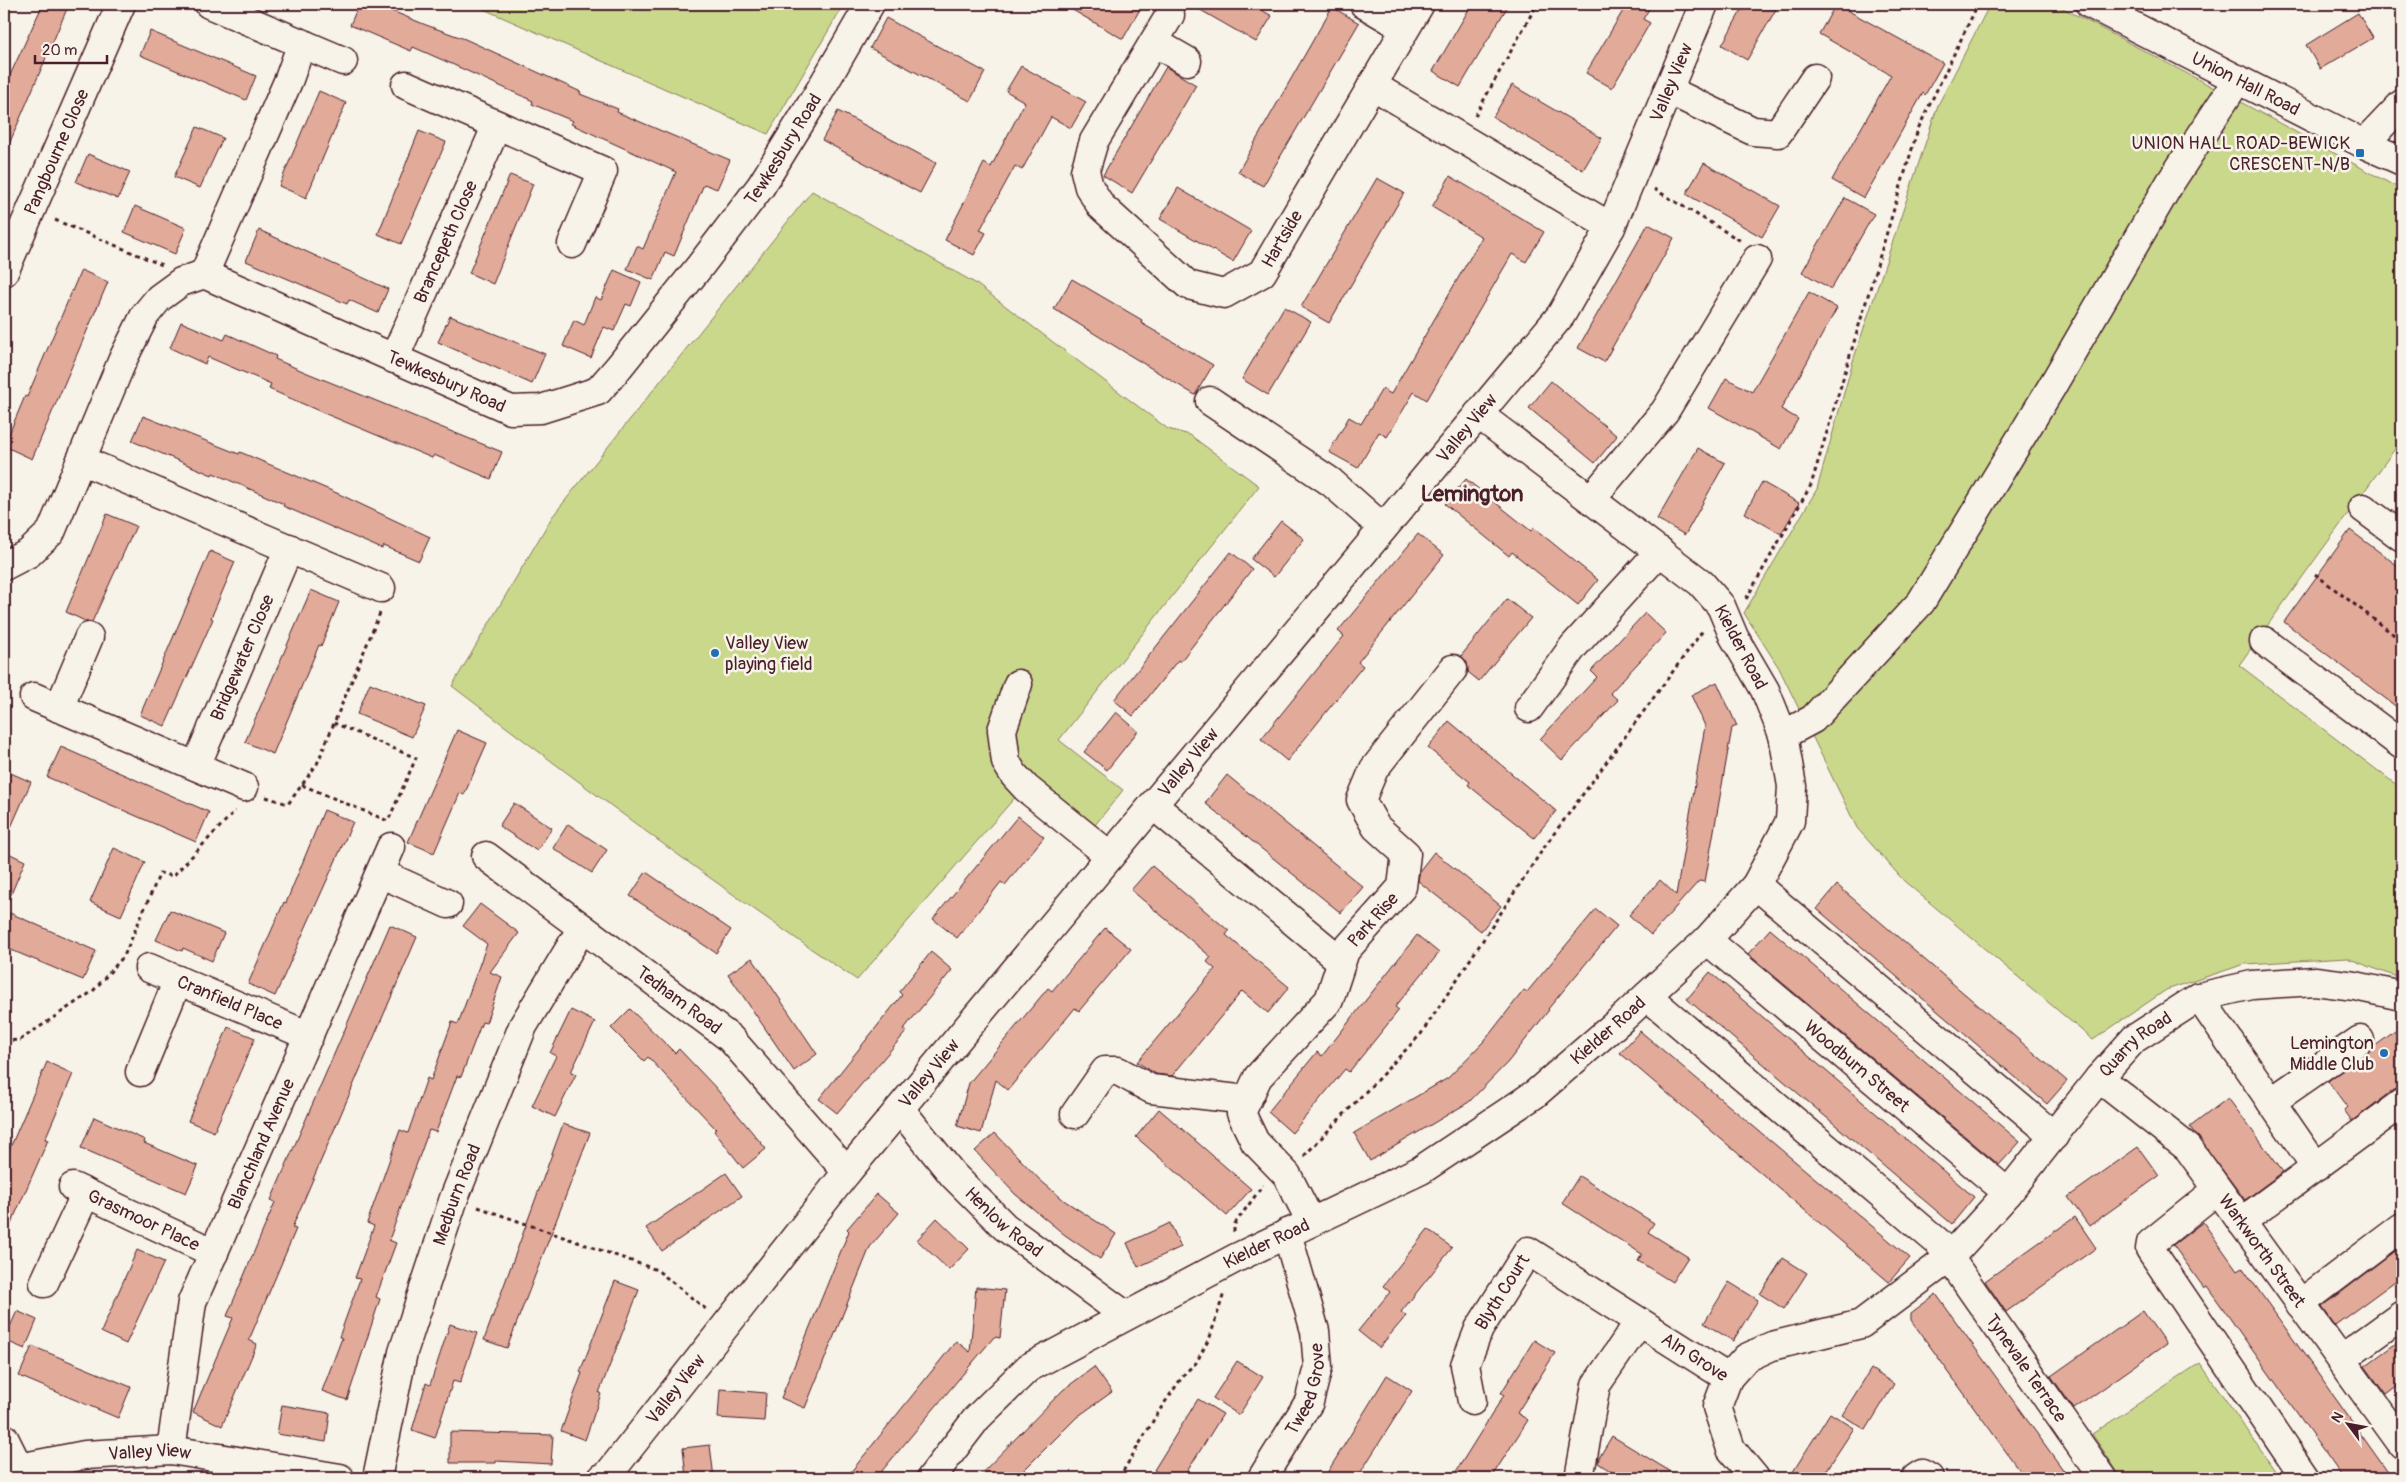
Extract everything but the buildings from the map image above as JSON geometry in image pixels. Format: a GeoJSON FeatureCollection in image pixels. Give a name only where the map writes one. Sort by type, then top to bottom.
{"type":"FeatureCollection","features":[{"type":"Feature","properties":{"kind":"street","name":"Pangbourne Close"},"geometry":{"type":"LineString","coordinates":[[4,272],[121,4]]}},
{"type":"Feature","properties":{"kind":"street"},"geometry":{"type":"LineString","coordinates":[[209,4],[343,61]]}},
{"type":"Feature","properties":{"kind":"street","name":"Tewkesbury Road"},"geometry":{"type":"LineString","coordinates":[[192,278],[394,359],[512,410],[541,409],[598,391],[700,266],[761,186],[870,4]]}},
{"type":"Feature","properties":{"kind":"street"},"geometry":{"type":"LineString","coordinates":[[1364,4],[1405,28]]}},
{"type":"Feature","properties":{"kind":"street","name":"Hartside"},"geometry":{"type":"LineString","coordinates":[[1170,15],[1094,141],[1085,171],[1089,188],[1101,206],[1188,285],[1224,294],[1262,273],[1420,4]]}},
{"type":"Feature","properties":{"kind":"street","name":"Valley View"},"geometry":{"type":"LineString","coordinates":[[607,1477],[847,1172],[1561,315],[1611,227],[1704,4]]}},
{"type":"Feature","properties":{"kind":"street","name":"Union Hall Road"},"geometry":{"type":"LineString","coordinates":[[2090,4],[2364,144],[2402,161]]}},
{"type":"Feature","properties":{"kind":"street"},"geometry":{"type":"LineString","coordinates":[[1154,42],[1187,61]]}},
{"type":"Feature","properties":{"kind":"street"},"geometry":{"type":"LineString","coordinates":[[4,566],[29,553],[52,532],[124,359],[145,315],[160,298],[192,278],[289,79],[302,44]]}},
{"type":"Feature","properties":{"kind":"street"},"geometry":{"type":"LineString","coordinates":[[1668,90],[1753,132],[1778,133],[1816,78]]}},
{"type":"Feature","properties":{"kind":"street"},"geometry":{"type":"LineString","coordinates":[[1783,735],[1813,719],[1921,602],[2051,388],[2170,183],[2238,79]]}},
{"type":"Feature","properties":{"kind":"street"},"geometry":{"type":"LineString","coordinates":[[406,85],[603,171],[572,244]]}},
{"type":"Feature","properties":{"kind":"street"},"geometry":{"type":"LineString","coordinates":[[1372,85],[1611,227]]}},
{"type":"Feature","properties":{"kind":"street"},"geometry":{"type":"LineString","coordinates":[[2364,144],[2402,104]]}},
{"type":"Feature","properties":{"kind":"street","name":"Brancepeth Close"},"geometry":{"type":"LineString","coordinates":[[394,359],[497,125]]}},
{"type":"Feature","properties":{"kind":"street"},"geometry":{"type":"LineString","coordinates":[[1590,499],[1665,411],[1757,259]]}},
{"type":"Feature","properties":{"kind":"street"},"geometry":{"type":"LineString","coordinates":[[1210,401],[1331,482],[1383,528]]}},
{"type":"Feature","properties":{"kind":"street","name":"Kielder Road"},"geometry":{"type":"LineString","coordinates":[[931,1478],[977,1418],[1028,1368],[1125,1315],[1236,1258],[1420,1170],[1535,1094],[1647,996],[1707,940],[1756,885],[1790,822],[1792,786],[1783,735],[1765,690],[1734,637],[1721,606],[1701,583],[1478,414]]}},
{"type":"Feature","properties":{"kind":"street"},"geometry":{"type":"LineString","coordinates":[[81,460],[381,588]]}},
{"type":"Feature","properties":{"kind":"street"},"geometry":{"type":"LineString","coordinates":[[2363,508],[2402,537]]}},
{"type":"Feature","properties":{"kind":"street","name":"Bridgewater Close"},"geometry":{"type":"LineString","coordinates":[[196,766],[289,548]]}},
{"type":"Feature","properties":{"kind":"street"},"geometry":{"type":"LineString","coordinates":[[1529,708],[1573,647],[1660,552]]}},
{"type":"Feature","properties":{"kind":"street"},"geometry":{"type":"LineString","coordinates":[[59,708],[89,637]]}},
{"type":"Feature","properties":{"kind":"street"},"geometry":{"type":"LineString","coordinates":[[2264,641],[2402,745]]}},
{"type":"Feature","properties":{"kind":"street","name":"Park Rise"},"geometry":{"type":"LineString","coordinates":[[1311,1222],[1287,1175],[1255,1142],[1241,1113],[1258,1076],[1329,1000],[1345,951],[1402,887],[1406,854],[1376,827],[1360,800],[1374,769],[1453,669]]}},
{"type":"Feature","properties":{"kind":"street"},"geometry":{"type":"LineString","coordinates":[[1018,684],[1002,730],[1006,762],[1014,775],[1026,788],[1110,856]]}},
{"type":"Feature","properties":{"kind":"street"},"geometry":{"type":"LineString","coordinates":[[34,697],[196,766],[248,796]]}},
{"type":"Feature","properties":{"kind":"street"},"geometry":{"type":"LineString","coordinates":[[1153,805],[1342,961]]}},
{"type":"Feature","properties":{"kind":"street","name":"Blanchland Avenue"},"geometry":{"type":"LineString","coordinates":[[170,1450],[192,1302],[392,847]]}},
{"type":"Feature","properties":{"kind":"street","name":"Tedham Road"},"geometry":{"type":"LineString","coordinates":[[486,856],[730,1038],[847,1172]]}},
{"type":"Feature","properties":{"kind":"street"},"geometry":{"type":"LineString","coordinates":[[380,873],[448,904]]}},
{"type":"Feature","properties":{"kind":"street"},"geometry":{"type":"LineString","coordinates":[[1756,885],[2054,1136]]}},
{"type":"Feature","properties":{"kind":"street","name":"Medburn Road"},"geometry":{"type":"LineString","coordinates":[[377,1478],[403,1352],[454,1198],[523,1026],[582,928]]}},
{"type":"Feature","properties":{"kind":"street","name":"Woodburn Street"},"geometry":{"type":"LineString","coordinates":[[1707,940],[2008,1193]]}},
{"type":"Feature","properties":{"kind":"street","name":"Cranfield Place"},"geometry":{"type":"LineString","coordinates":[[149,968],[309,1036]]}},
{"type":"Feature","properties":{"kind":"street"},"geometry":{"type":"LineString","coordinates":[[140,1072],[178,980]]}},
{"type":"Feature","properties":{"kind":"street","name":"Quarry Road"},"geometry":{"type":"LineString","coordinates":[[1949,1258],[2008,1193],[2099,1078],[2134,1039],[2200,997],[2252,985],[2315,981],[2355,986],[2402,996]]}},
{"type":"Feature","properties":{"kind":"street","name":"Tynevale Terrace"},"geometry":{"type":"LineString","coordinates":[[1647,996],[1939,1243],[2103,1478]]}},
{"type":"Feature","properties":{"kind":"street"},"geometry":{"type":"LineString","coordinates":[[2200,997],[2316,1167]]}},
{"type":"Feature","properties":{"kind":"street"},"geometry":{"type":"LineString","coordinates":[[2271,1102],[2360,1040]]}},
{"type":"Feature","properties":{"kind":"street"},"geometry":{"type":"LineString","coordinates":[[1075,1114],[1105,1071],[1118,1071],[1151,1088],[1247,1100]]}},
{"type":"Feature","properties":{"kind":"street","name":"Warkworth Street"},"geometry":{"type":"LineString","coordinates":[[2099,1078],[2188,1148],[2300,1304],[2400,1438]]}},
{"type":"Feature","properties":{"kind":"street"},"geometry":{"type":"LineString","coordinates":[[2242,1222],[2402,1103]]}},
{"type":"Feature","properties":{"kind":"street","name":"Henlow Road"},"geometry":{"type":"LineString","coordinates":[[900,1109],[953,1174],[1005,1228],[1125,1315]]}},
{"type":"Feature","properties":{"kind":"street","name":"Grasmoor Place"},"geometry":{"type":"LineString","coordinates":[[44,1283],[80,1190],[214,1253]]}},
{"type":"Feature","properties":{"kind":"street"},"geometry":{"type":"LineString","coordinates":[[2218,1190],[2151,1243],[2150,1249],[2305,1478]]}},
{"type":"Feature","properties":{"kind":"street"},"geometry":{"type":"LineString","coordinates":[[2300,1304],[2402,1227]]}},
{"type":"Feature","properties":{"kind":"street","name":"Tweed Grove"},"geometry":{"type":"LineString","coordinates":[[1262,1478],[1310,1402],[1318,1367],[1315,1331],[1287,1233]]}},
{"type":"Feature","properties":{"kind":"street","name":"Blyth Court"},"geometry":{"type":"LineString","coordinates":[[1472,1402],[1465,1365],[1479,1329],[1528,1251],[1638,1322]]}},
{"type":"Feature","properties":{"kind":"street","name":"Aln Grove"},"geometry":{"type":"LineString","coordinates":[[1579,1478],[1596,1385],[1638,1322],[1728,1378],[1746,1358],[1772,1346],[1861,1324],[1949,1258]]}},
{"type":"Feature","properties":{"kind":"street"},"geometry":{"type":"LineString","coordinates":[[2341,1360],[2402,1314]]}},
{"type":"Feature","properties":{"kind":"street"},"geometry":{"type":"LineString","coordinates":[[1728,1378],[1717,1407],[1731,1449],[1755,1478]]}},
{"type":"Feature","properties":{"kind":"street"},"geometry":{"type":"LineString","coordinates":[[4,1438],[22,1473]]}},
{"type":"Feature","properties":{"kind":"street","name":"Valley View"},"geometry":{"type":"LineString","coordinates":[[22,1473],[85,1455],[170,1450],[340,1478]]}},
{"type":"Feature","properties":{"kind":"street"},"geometry":{"type":"LineString","coordinates":[[1916,1478],[1922,1474],[1929,1478]]}},
{"type":"Feature","properties":{"kind":"path"},"geometry":{"type":"LineString","coordinates":[[1462,139],[1538,4]]}},
{"type":"Feature","properties":{"kind":"path"},"geometry":{"type":"LineString","coordinates":[[1120,1478],[1159,1411],[1184,1373],[1196,1363],[1210,1337],[1236,1258],[1234,1225],[1264,1184],[1287,1175],[1421,1034],[1545,846],[1721,606],[1742,607],[1811,485],[1918,129],[1978,4]]}},
{"type":"Feature","properties":{"kind":"path"},"geometry":{"type":"LineString","coordinates":[[1632,176],[1761,252],[1757,259]]}},
{"type":"Feature","properties":{"kind":"path"},"geometry":{"type":"LineString","coordinates":[[31,210],[192,278]]}},
{"type":"Feature","properties":{"kind":"path"},"geometry":{"type":"LineString","coordinates":[[2315,574],[2402,640]]}},
{"type":"Feature","properties":{"kind":"path"},"geometry":{"type":"LineString","coordinates":[[4,1041],[20,1040],[93,991],[124,956],[160,873],[173,876],[248,796],[288,804],[317,764],[390,591],[381,588]]}},
{"type":"Feature","properties":{"kind":"path"},"geometry":{"type":"LineString","coordinates":[[302,785],[388,821],[416,758],[334,723]]}},
{"type":"Feature","properties":{"kind":"path"},"geometry":{"type":"LineString","coordinates":[[454,1198],[657,1270],[726,1326]]}},
{"type":"Feature","properties":{"kind":"green space"},"geometry":{"type":"Polygon","coordinates":[[[472,4],[844,4],[768,134],[472,4]]]}},
{"type":"Feature","properties":{"kind":"green space"},"geometry":{"type":"Polygon","coordinates":[[[1990,4],[2055,4],[2402,190],[2402,439],[2239,665],[2402,789],[2402,979],[2347,958],[2245,964],[2166,990],[2093,1040],[1904,881],[1857,828],[1779,668],[1744,613],[1817,489],[1853,361],[1938,105],[1990,4]]]}},
{"type":"Feature","properties":{"kind":"green space"},"geometry":{"type":"Polygon","coordinates":[[[812,191],[975,283],[1168,429],[1190,435],[1259,486],[1059,740],[1123,790],[1079,845],[1017,795],[857,980],[703,873],[452,686],[552,517],[812,191]]]}},
{"type":"Feature","properties":{"kind":"green space"},"geometry":{"type":"Polygon","coordinates":[[[2200,1363],[2280,1478],[2122,1478],[2092,1434],[2200,1363]]]}},
{"type":"Feature","properties":{"kind":"place","name":"UNION HALL ROAD-BEWICK CRESCENT-N/B"},"geometry":{"type":"Point","coordinates":[2360,153]}},
{"type":"Feature","properties":{"kind":"place","name":"Valley View playing field"},"geometry":{"type":"Point","coordinates":[715,653]}},
{"type":"Feature","properties":{"kind":"place","name":"Lemington Middle Club"},"geometry":{"type":"Point","coordinates":[2384,1053]}},
{"type":"Feature","properties":{"kind":"district","name":"Lemington"},"geometry":{"type":"Point","coordinates":[1472,493]}}]}
